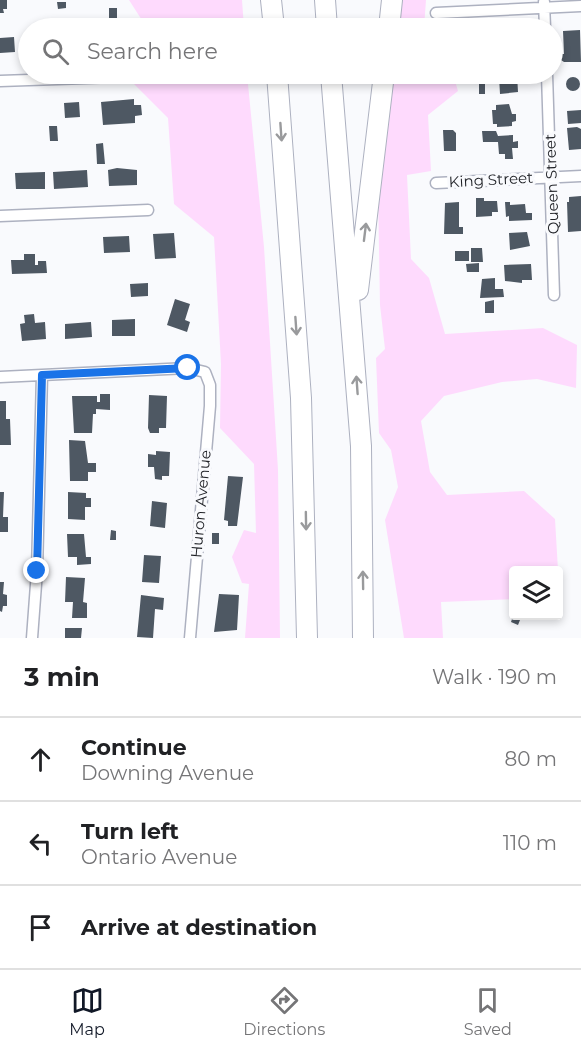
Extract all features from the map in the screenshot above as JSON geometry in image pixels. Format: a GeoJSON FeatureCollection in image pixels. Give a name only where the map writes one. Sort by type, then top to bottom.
{"type":"FeatureCollection","features":[{"type":"Feature","properties":{"kind":"highway"},"geometry":{"type":"LineString","coordinates":[[271,0],[273,18]]}},
{"type":"Feature","properties":{"kind":"highway"},"geometry":{"type":"LineString","coordinates":[[325,0],[326,18]]}},
{"type":"Feature","properties":{"kind":"highway"},"geometry":{"type":"LineString","coordinates":[[390,18],[392,0]]}},
{"type":"Feature","properties":{"kind":"highway"},"geometry":{"type":"LineString","coordinates":[[278,84],[301,399],[307,638]]}},
{"type":"Feature","properties":{"kind":"highway"},"geometry":{"type":"LineString","coordinates":[[332,84],[354,332],[361,446],[363,638]]}},
{"type":"Feature","properties":{"kind":"highway"},"geometry":{"type":"LineString","coordinates":[[354,332],[383,84]]}},
{"type":"Feature","properties":{"kind":"street"},"geometry":{"type":"LineString","coordinates":[[436,13],[544,4],[581,6]]}},
{"type":"Feature","properties":{"kind":"street"},"geometry":{"type":"LineString","coordinates":[[0,81],[18,80]]}},
{"type":"Feature","properties":{"kind":"street","name":"Queen Street"},"geometry":{"type":"LineString","coordinates":[[547,84],[554,295]]}},
{"type":"Feature","properties":{"kind":"street","name":"King Street"},"geometry":{"type":"LineString","coordinates":[[436,183],[581,176]]}},
{"type":"Feature","properties":{"kind":"street"},"geometry":{"type":"LineString","coordinates":[[0,216],[148,210]]}},
{"type":"Feature","properties":{"kind":"street","name":"Huron Avenue"},"geometry":{"type":"LineString","coordinates":[[42,375],[188,368],[198,368],[205,372],[210,385],[210,406],[190,638]]}},
{"type":"Feature","properties":{"kind":"street"},"geometry":{"type":"LineString","coordinates":[[0,377],[42,375],[37,571],[32,638]]}},
{"type":"Feature","properties":{"kind":"shaded area"},"geometry":{"type":"Polygon","coordinates":[[[129,0],[242,0],[243,18],[141,18],[129,0]]]}},
{"type":"Feature","properties":{"kind":"shaded area"},"geometry":{"type":"Polygon","coordinates":[[[400,0],[426,0],[425,18],[398,18],[400,0]]]}},
{"type":"Feature","properties":{"kind":"shaded area"},"geometry":{"type":"Polygon","coordinates":[[[134,84],[248,84],[264,247],[278,470],[280,638],[245,638],[249,584],[242,583],[232,557],[244,530],[256,533],[254,464],[220,428],[221,364],[214,237],[174,204],[168,118],[134,84]]]}},
{"type":"Feature","properties":{"kind":"shaded area"},"geometry":{"type":"Polygon","coordinates":[[[391,84],[456,84],[458,91],[428,115],[431,171],[407,175],[411,259],[429,278],[445,334],[543,328],[577,345],[576,388],[537,379],[502,382],[444,396],[421,421],[430,472],[447,495],[524,491],[555,519],[558,566],[509,566],[509,599],[441,602],[443,638],[404,638],[385,520],[398,487],[391,450],[379,433],[376,358],[385,349],[380,305],[378,191],[391,84]]]}},
{"type":"Feature","properties":{"kind":"building"},"geometry":{"type":"Polygon","coordinates":[[[0,0],[7,0],[7,9],[3,9],[4,13],[0,13],[0,0]]]}},
{"type":"Feature","properties":{"kind":"building"},"geometry":{"type":"Polygon","coordinates":[[[57,2],[66,2],[66,8],[58,9],[57,2]]]}},
{"type":"Feature","properties":{"kind":"building"},"geometry":{"type":"Polygon","coordinates":[[[109,8],[117,8],[117,18],[109,18],[109,8]]]}},
{"type":"Feature","properties":{"kind":"building"},"geometry":{"type":"Polygon","coordinates":[[[580,30],[581,62],[563,61],[563,31],[580,30]]]}},
{"type":"Feature","properties":{"kind":"building"},"geometry":{"type":"Polygon","coordinates":[[[14,37],[15,52],[0,53],[0,38],[14,37]]]}},
{"type":"Feature","properties":{"kind":"building"},"geometry":{"type":"Polygon","coordinates":[[[570,77],[576,77],[580,84],[576,91],[570,91],[566,87],[566,81],[570,77]]]}},
{"type":"Feature","properties":{"kind":"building"},"geometry":{"type":"Polygon","coordinates":[[[479,84],[485,84],[485,94],[479,94],[479,84]]]}},
{"type":"Feature","properties":{"kind":"building"},"geometry":{"type":"Polygon","coordinates":[[[499,84],[518,84],[518,92],[500,94],[499,84]]]}},
{"type":"Feature","properties":{"kind":"building"},"geometry":{"type":"Polygon","coordinates":[[[134,99],[134,105],[141,105],[142,115],[135,116],[135,123],[103,125],[101,102],[134,99]]]}},
{"type":"Feature","properties":{"kind":"building"},"geometry":{"type":"Polygon","coordinates":[[[79,102],[80,117],[65,118],[64,103],[79,102]]]}},
{"type":"Feature","properties":{"kind":"building"},"geometry":{"type":"Polygon","coordinates":[[[509,104],[512,114],[516,114],[516,121],[512,122],[512,126],[497,127],[497,124],[493,124],[492,110],[496,110],[496,105],[509,104]]]}},
{"type":"Feature","properties":{"kind":"building"},"geometry":{"type":"Polygon","coordinates":[[[581,110],[581,123],[568,124],[567,111],[581,110]]]}},
{"type":"Feature","properties":{"kind":"building"},"geometry":{"type":"Polygon","coordinates":[[[49,126],[57,126],[58,141],[50,141],[49,126]]]}},
{"type":"Feature","properties":{"kind":"building"},"geometry":{"type":"Polygon","coordinates":[[[567,128],[581,129],[581,149],[569,150],[567,128]]]}},
{"type":"Feature","properties":{"kind":"building"},"geometry":{"type":"Polygon","coordinates":[[[443,130],[453,130],[456,133],[456,151],[444,151],[443,130]]]}},
{"type":"Feature","properties":{"kind":"building"},"geometry":{"type":"Polygon","coordinates":[[[482,131],[496,131],[498,136],[513,135],[513,142],[518,141],[518,148],[512,148],[513,159],[505,159],[505,154],[499,154],[498,142],[483,142],[482,131]]]}},
{"type":"Feature","properties":{"kind":"building"},"geometry":{"type":"Polygon","coordinates":[[[103,143],[105,164],[97,164],[96,144],[103,143]]]}},
{"type":"Feature","properties":{"kind":"building"},"geometry":{"type":"Polygon","coordinates":[[[117,168],[137,170],[137,185],[109,186],[108,170],[117,168]]]}},
{"type":"Feature","properties":{"kind":"building"},"geometry":{"type":"Polygon","coordinates":[[[87,170],[88,187],[54,189],[53,172],[87,170]]]}},
{"type":"Feature","properties":{"kind":"building"},"geometry":{"type":"Polygon","coordinates":[[[45,172],[45,189],[16,189],[15,173],[45,172]]]}},
{"type":"Feature","properties":{"kind":"building"},"geometry":{"type":"Polygon","coordinates":[[[581,196],[581,231],[568,232],[567,202],[569,202],[569,197],[581,196]]]}},
{"type":"Feature","properties":{"kind":"building"},"geometry":{"type":"Polygon","coordinates":[[[476,198],[484,198],[484,201],[497,201],[498,212],[492,212],[492,216],[476,217],[476,198]]]}},
{"type":"Feature","properties":{"kind":"building"},"geometry":{"type":"Polygon","coordinates":[[[459,202],[459,227],[463,227],[463,234],[444,234],[445,203],[459,202]]]}},
{"type":"Feature","properties":{"kind":"building"},"geometry":{"type":"Polygon","coordinates":[[[505,202],[510,202],[510,205],[525,204],[526,213],[532,213],[532,220],[509,221],[509,216],[506,217],[505,202]]]}},
{"type":"Feature","properties":{"kind":"building"},"geometry":{"type":"Polygon","coordinates":[[[527,232],[530,246],[510,250],[509,233],[527,232]]]}},
{"type":"Feature","properties":{"kind":"building"},"geometry":{"type":"Polygon","coordinates":[[[174,233],[176,258],[155,259],[153,234],[174,233]]]}},
{"type":"Feature","properties":{"kind":"building"},"geometry":{"type":"Polygon","coordinates":[[[129,236],[130,252],[104,253],[103,237],[129,236]]]}},
{"type":"Feature","properties":{"kind":"building"},"geometry":{"type":"Polygon","coordinates":[[[471,248],[482,248],[483,262],[471,262],[471,248]]]}},
{"type":"Feature","properties":{"kind":"building"},"geometry":{"type":"Polygon","coordinates":[[[455,251],[469,251],[469,261],[455,261],[455,251]]]}},
{"type":"Feature","properties":{"kind":"building"},"geometry":{"type":"Polygon","coordinates":[[[24,254],[35,254],[35,265],[38,265],[38,261],[46,261],[47,273],[12,274],[11,260],[24,260],[24,254]]]}},
{"type":"Feature","properties":{"kind":"building"},"geometry":{"type":"Polygon","coordinates":[[[479,263],[479,272],[467,272],[466,264],[479,263]]]}},
{"type":"Feature","properties":{"kind":"building"},"geometry":{"type":"Polygon","coordinates":[[[531,264],[532,280],[522,280],[522,283],[505,281],[504,265],[531,264]]]}},
{"type":"Feature","properties":{"kind":"building"},"geometry":{"type":"Polygon","coordinates":[[[495,278],[495,289],[503,289],[504,297],[480,298],[482,279],[495,278]]]}},
{"type":"Feature","properties":{"kind":"building"},"geometry":{"type":"Polygon","coordinates":[[[148,283],[148,296],[131,297],[130,284],[148,283]]]}},
{"type":"Feature","properties":{"kind":"building"},"geometry":{"type":"Polygon","coordinates":[[[175,299],[190,304],[185,320],[190,322],[187,332],[167,325],[175,299]]]}},
{"type":"Feature","properties":{"kind":"building"},"geometry":{"type":"Polygon","coordinates":[[[494,300],[494,313],[485,313],[485,302],[494,300]]]}},
{"type":"Feature","properties":{"kind":"building"},"geometry":{"type":"Polygon","coordinates":[[[34,314],[35,323],[45,322],[46,339],[22,341],[20,324],[25,323],[24,315],[34,314]]]}},
{"type":"Feature","properties":{"kind":"building"},"geometry":{"type":"Polygon","coordinates":[[[135,319],[135,336],[112,336],[112,320],[135,319]]]}},
{"type":"Feature","properties":{"kind":"building"},"geometry":{"type":"Polygon","coordinates":[[[91,322],[92,337],[65,339],[65,324],[91,322]]]}},
{"type":"Feature","properties":{"kind":"building"},"geometry":{"type":"Polygon","coordinates":[[[100,394],[110,394],[110,410],[96,409],[96,414],[93,414],[92,433],[74,433],[72,396],[97,396],[97,402],[100,402],[100,394]]]}},
{"type":"Feature","properties":{"kind":"building"},"geometry":{"type":"Polygon","coordinates":[[[149,395],[167,396],[166,428],[159,428],[159,433],[150,433],[148,428],[149,395]]]}},
{"type":"Feature","properties":{"kind":"building"},"geometry":{"type":"Polygon","coordinates":[[[0,401],[6,401],[6,419],[10,419],[11,445],[0,445],[0,401]]]}},
{"type":"Feature","properties":{"kind":"building"},"geometry":{"type":"Polygon","coordinates":[[[69,440],[85,441],[88,463],[96,463],[96,472],[88,472],[88,481],[70,481],[69,440]]]}},
{"type":"Feature","properties":{"kind":"building"},"geometry":{"type":"Polygon","coordinates":[[[156,451],[170,452],[169,476],[162,476],[162,480],[155,479],[154,467],[148,467],[148,454],[156,455],[156,451]]]}},
{"type":"Feature","properties":{"kind":"building"},"geometry":{"type":"Polygon","coordinates":[[[228,476],[243,477],[237,526],[228,526],[228,521],[224,520],[228,476]]]}},
{"type":"Feature","properties":{"kind":"building"},"geometry":{"type":"Polygon","coordinates":[[[0,492],[4,492],[3,517],[8,517],[8,532],[0,532],[0,492]]]}},
{"type":"Feature","properties":{"kind":"building"},"geometry":{"type":"Polygon","coordinates":[[[68,492],[86,493],[86,498],[91,498],[91,507],[85,507],[85,520],[68,519],[68,492]]]}},
{"type":"Feature","properties":{"kind":"building"},"geometry":{"type":"Polygon","coordinates":[[[152,501],[167,503],[165,528],[150,526],[152,501]]]}},
{"type":"Feature","properties":{"kind":"building"},"geometry":{"type":"Polygon","coordinates":[[[111,530],[116,531],[116,540],[110,540],[111,530]]]}},
{"type":"Feature","properties":{"kind":"building"},"geometry":{"type":"Polygon","coordinates":[[[212,533],[219,533],[219,544],[212,544],[212,533]]]}},
{"type":"Feature","properties":{"kind":"building"},"geometry":{"type":"Polygon","coordinates":[[[67,534],[84,534],[86,557],[91,557],[91,564],[77,565],[77,557],[68,557],[67,534]]]}},
{"type":"Feature","properties":{"kind":"building"},"geometry":{"type":"Polygon","coordinates":[[[144,555],[161,556],[159,583],[142,582],[144,555]]]}},
{"type":"Feature","properties":{"kind":"building"},"geometry":{"type":"Polygon","coordinates":[[[66,577],[85,578],[83,602],[87,603],[87,618],[72,618],[73,602],[65,602],[66,577]]]}},
{"type":"Feature","properties":{"kind":"building"},"geometry":{"type":"Polygon","coordinates":[[[0,582],[4,582],[3,594],[7,595],[7,606],[3,606],[2,612],[0,611],[0,582]]]}},
{"type":"Feature","properties":{"kind":"building"},"geometry":{"type":"Polygon","coordinates":[[[219,594],[239,595],[237,630],[214,632],[219,594]]]}},
{"type":"Feature","properties":{"kind":"building"},"geometry":{"type":"Polygon","coordinates":[[[141,595],[164,598],[163,610],[155,609],[153,638],[137,637],[141,595]]]}},
{"type":"Feature","properties":{"kind":"building"},"geometry":{"type":"Polygon","coordinates":[[[512,620],[520,620],[518,625],[511,622],[512,620]]]}},
{"type":"Feature","properties":{"kind":"building"},"geometry":{"type":"Polygon","coordinates":[[[65,628],[82,628],[81,638],[65,638],[65,628]]]}},
{"type":"Feature","properties":{"kind":"route"},"geometry":{"type":"LineString","coordinates":[[37,571],[42,375],[188,368]]}}]}
